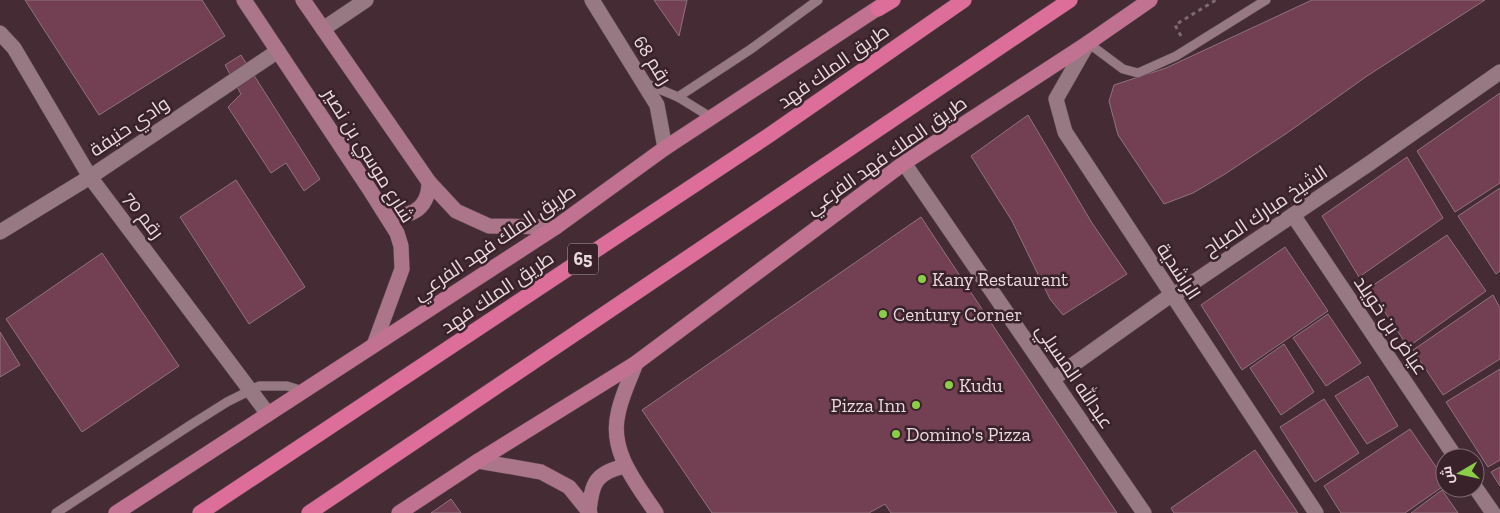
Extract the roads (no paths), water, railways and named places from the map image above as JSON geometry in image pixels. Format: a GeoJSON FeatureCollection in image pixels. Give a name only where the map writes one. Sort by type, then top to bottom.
{"type":"FeatureCollection","features":[{"type":"Feature","properties":{"kind":"highway"},"geometry":{"type":"LineString","coordinates":[[878,10],[892,0]]}},
{"type":"Feature","properties":{"kind":"highway","name":"طريق الملك فهد"},"geometry":{"type":"LineString","coordinates":[[200,513],[768,136],[964,0]]}},
{"type":"Feature","properties":{"kind":"highway"},"geometry":{"type":"LineString","coordinates":[[309,513],[1070,0]]}},
{"type":"Feature","properties":{"kind":"main road","name":"طريق الملك فهد الفرعي"},"geometry":{"type":"LineString","coordinates":[[399,513],[478,461],[636,363],[904,162],[1088,43],[1150,0]]}},
{"type":"Feature","properties":{"kind":"main road","name":"طريق الملك فهد الفرعي"},"geometry":{"type":"LineString","coordinates":[[116,513],[556,227],[665,148],[878,10]]}},
{"type":"Feature","properties":{"kind":"street","name":"شارع موسي بن نصير"},"geometry":{"type":"LineString","coordinates":[[244,0],[397,233],[401,246],[402,269],[374,345]]}},
{"type":"Feature","properties":{"kind":"street","name":"شارع موسي بن نصير"},"geometry":{"type":"LineString","coordinates":[[303,0],[428,182],[456,211],[489,226],[556,227]]}},
{"type":"Feature","properties":{"kind":"street"},"geometry":{"type":"LineString","coordinates":[[323,29],[366,0]]}},
{"type":"Feature","properties":{"kind":"street","name":"رقم 68"},"geometry":{"type":"LineString","coordinates":[[592,0],[657,105],[665,148]]}},
{"type":"Feature","properties":{"kind":"street","name":"رقم 70"},"geometry":{"type":"LineString","coordinates":[[0,33],[14,48],[90,177],[268,414]]}},
{"type":"Feature","properties":{"kind":"street","name":"الراشدية"},"geometry":{"type":"LineString","coordinates":[[1088,43],[1056,99],[1065,132],[1316,513]]}},
{"type":"Feature","properties":{"kind":"street","name":"وادي حنيفة"},"geometry":{"type":"LineString","coordinates":[[0,232],[90,177],[278,51]]}},
{"type":"Feature","properties":{"kind":"street","name":"الشيخ مبارك الصباح"},"geometry":{"type":"LineString","coordinates":[[1052,378],[1500,72]]}},
{"type":"Feature","properties":{"kind":"street","name":"عبدالله المسيلي"},"geometry":{"type":"LineString","coordinates":[[904,162],[1144,513]]}},
{"type":"Feature","properties":{"kind":"street"},"geometry":{"type":"LineString","coordinates":[[382,209],[398,215],[414,211],[422,206],[426,198],[429,190],[428,182]]}},
{"type":"Feature","properties":{"kind":"street","name":"عياض بن خويلد"},"geometry":{"type":"LineString","coordinates":[[1293,215],[1449,448]]}},
{"type":"Feature","properties":{"kind":"street"},"geometry":{"type":"LineString","coordinates":[[636,363],[617,415],[617,440],[625,466],[656,513]]}},
{"type":"Feature","properties":{"kind":"street"},"geometry":{"type":"LineString","coordinates":[[478,461],[541,472],[569,487],[589,512]]}},
{"type":"Feature","properties":{"kind":"street"},"geometry":{"type":"LineString","coordinates":[[589,512],[591,491],[597,479],[612,469],[625,466]]}},
{"type":"Feature","properties":{"kind":"street"},"geometry":{"type":"LineString","coordinates":[[1483,498],[1493,513]]}},
{"type":"Feature","properties":{"kind":"lane"},"geometry":{"type":"LineString","coordinates":[[678,98],[751,49],[818,0]]}},
{"type":"Feature","properties":{"kind":"lane"},"geometry":{"type":"LineString","coordinates":[[1088,43],[1123,68],[1138,73],[1176,56],[1266,0]]}},
{"type":"Feature","properties":{"kind":"lane"},"geometry":{"type":"LineString","coordinates":[[643,82],[678,98],[712,118]]}},
{"type":"Feature","properties":{"kind":"lane"},"geometry":{"type":"LineString","coordinates":[[56,513],[192,424],[227,402],[258,386],[287,386],[303,391]]}},
{"type":"Feature","properties":{"kind":"place","name":"Kany Restaurant"},"geometry":{"type":"Point","coordinates":[922,279]}},
{"type":"Feature","properties":{"kind":"place","name":"Century Corner"},"geometry":{"type":"Point","coordinates":[883,314]}},
{"type":"Feature","properties":{"kind":"place","name":"Kudu"},"geometry":{"type":"Point","coordinates":[949,385]}},
{"type":"Feature","properties":{"kind":"place","name":"Pizza Inn"},"geometry":{"type":"Point","coordinates":[916,405]}},
{"type":"Feature","properties":{"kind":"place","name":"Domino's Pizza"},"geometry":{"type":"Point","coordinates":[896,434]}}]}
